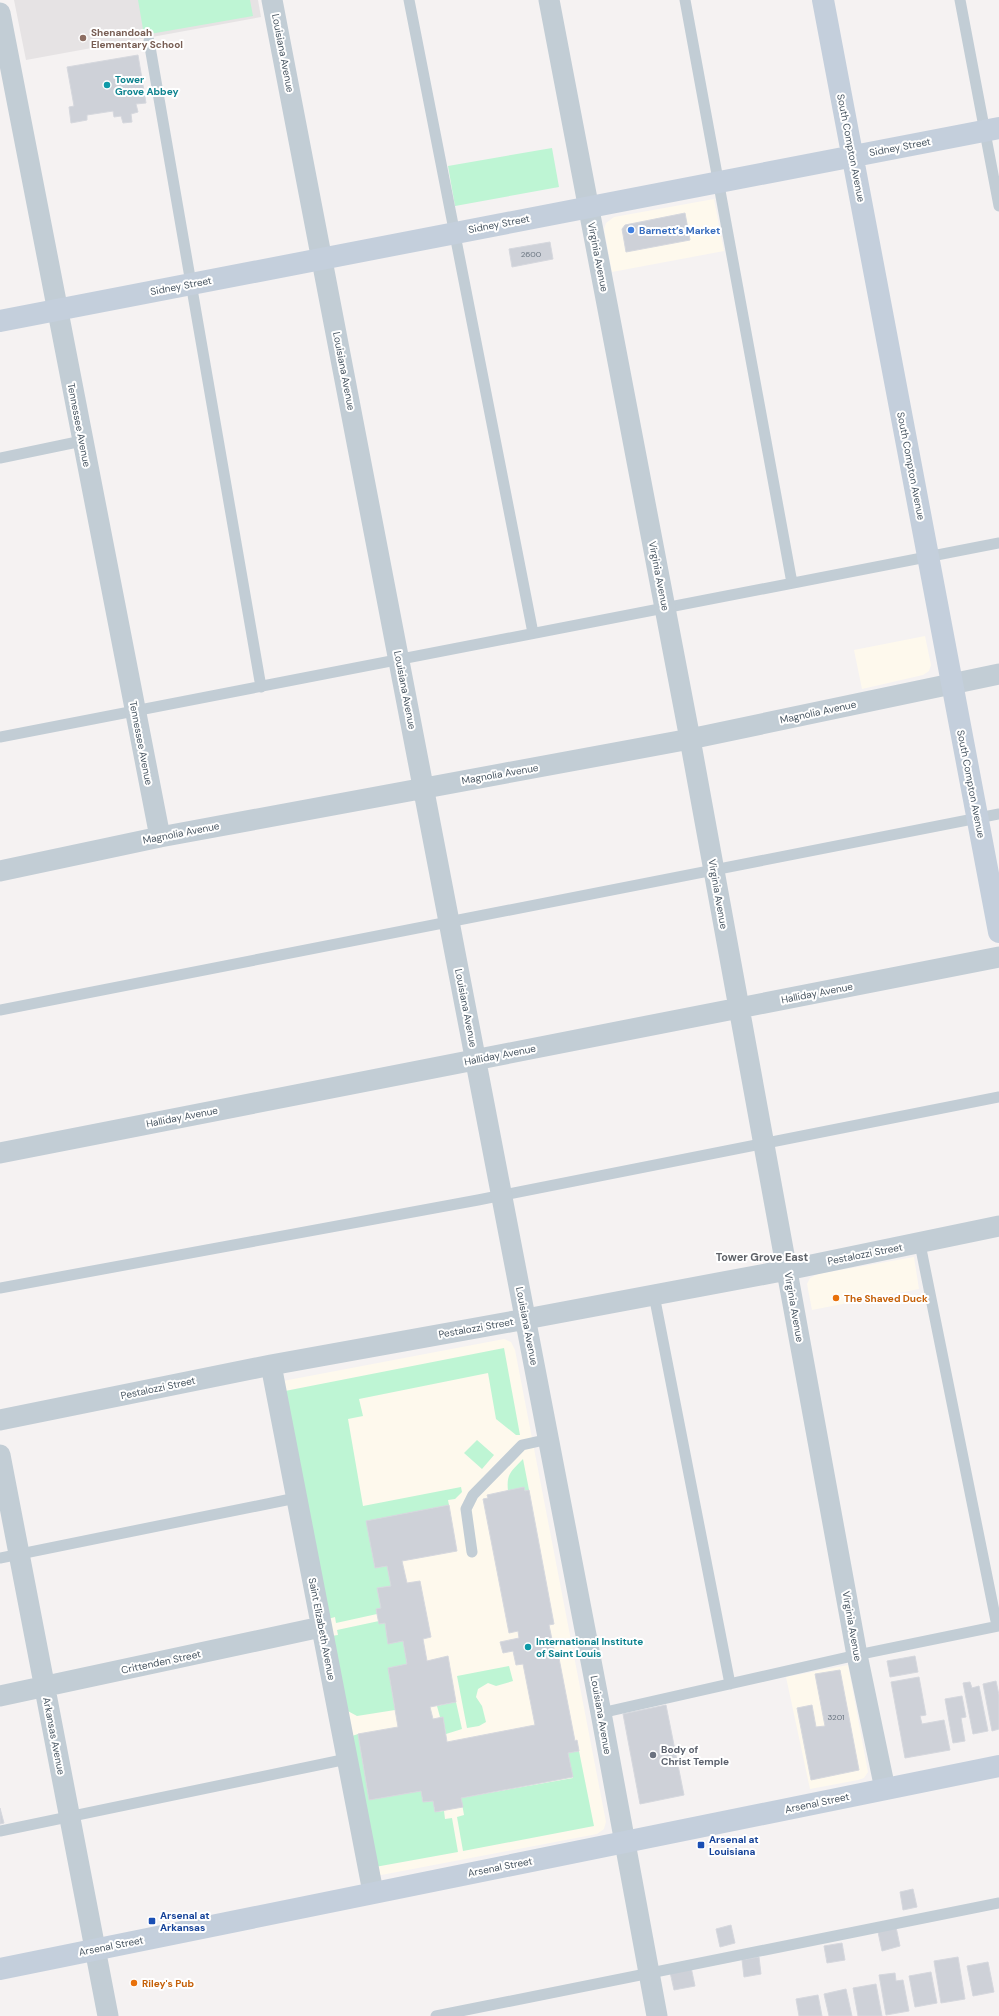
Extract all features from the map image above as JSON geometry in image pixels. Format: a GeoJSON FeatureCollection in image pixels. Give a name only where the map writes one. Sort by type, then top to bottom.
{"type":"FeatureCollection","features":[{"type":"Feature","properties":{"kind":"main road","name":"South Compton Avenue"},"geometry":{"type":"LineString","coordinates":[[823,0],[999,932]]}},
{"type":"Feature","properties":{"kind":"main road","name":"Sidney Street"},"geometry":{"type":"LineString","coordinates":[[0,321],[992,129]]}},
{"type":"Feature","properties":{"kind":"main road","name":"Arsenal Street"},"geometry":{"type":"LineString","coordinates":[[0,1969],[999,1766]]}},
{"type":"Feature","properties":{"kind":"street","name":"Louisiana Avenue"},"geometry":{"type":"LineString","coordinates":[[272,0],[602,1713],[624,1842],[657,2016]]}},
{"type":"Feature","properties":{"kind":"street","name":"Virginia Avenue"},"geometry":{"type":"LineString","coordinates":[[549,0],[690,739],[857,1655],[885,1789]]}},
{"type":"Feature","properties":{"kind":"street","name":"Tennessee Avenue"},"geometry":{"type":"LineString","coordinates":[[0,13],[160,837]]}},
{"type":"Feature","properties":{"kind":"street","name":"Magnolia Avenue"},"geometry":{"type":"LineString","coordinates":[[0,872],[160,837],[690,739],[999,674]]}},
{"type":"Feature","properties":{"kind":"street","name":"Halliday Avenue"},"geometry":{"type":"LineString","coordinates":[[0,1153],[999,957]]}},
{"type":"Feature","properties":{"kind":"street","name":"Pestalozzi Street"},"geometry":{"type":"LineString","coordinates":[[0,1420],[271,1365],[787,1270],[920,1244],[999,1226]]}},
{"type":"Feature","properties":{"kind":"street","name":"Saint Elizabeth Avenue"},"geometry":{"type":"LineString","coordinates":[[271,1365],[373,1892]]}},
{"type":"Feature","properties":{"kind":"street","name":"Arkansas Avenue"},"geometry":{"type":"LineString","coordinates":[[0,1455],[10,1556],[44,1687],[108,2016]]}},
{"type":"Feature","properties":{"kind":"street","name":"Crittenden Street"},"geometry":{"type":"LineString","coordinates":[[0,1696],[322,1627]]}},
{"type":"Feature","properties":{"kind":"lane"},"geometry":{"type":"LineString","coordinates":[[409,0],[533,633]]}},
{"type":"Feature","properties":{"kind":"lane"},"geometry":{"type":"LineString","coordinates":[[685,0],[792,583]]}},
{"type":"Feature","properties":{"kind":"lane"},"geometry":{"type":"LineString","coordinates":[[960,0],[992,129],[999,206]]}},
{"type":"Feature","properties":{"kind":"lane"},"geometry":{"type":"LineString","coordinates":[[149,41],[260,687]]}},
{"type":"Feature","properties":{"kind":"lane"},"geometry":{"type":"LineString","coordinates":[[0,458],[82,441]]}},
{"type":"Feature","properties":{"kind":"lane"},"geometry":{"type":"LineString","coordinates":[[0,735],[260,687],[999,543]]}},
{"type":"Feature","properties":{"kind":"lane"},"geometry":{"type":"LineString","coordinates":[[0,1010],[999,814]]}},
{"type":"Feature","properties":{"kind":"lane"},"geometry":{"type":"LineString","coordinates":[[0,1288],[502,1195],[999,1097]]}},
{"type":"Feature","properties":{"kind":"lane"},"geometry":{"type":"LineString","coordinates":[[602,1713],[857,1655],[998,1626],[920,1244]]}},
{"type":"Feature","properties":{"kind":"lane"},"geometry":{"type":"LineString","coordinates":[[654,1295],[730,1684]]}},
{"type":"Feature","properties":{"kind":"lane"},"geometry":{"type":"LineString","coordinates":[[472,1552],[466,1509],[473,1495],[522,1445],[549,1439]]}},
{"type":"Feature","properties":{"kind":"lane"},"geometry":{"type":"LineString","coordinates":[[10,1556],[296,1498]]}},
{"type":"Feature","properties":{"kind":"lane"},"geometry":{"type":"LineString","coordinates":[[0,1831],[347,1759]]}},
{"type":"Feature","properties":{"kind":"lane"},"geometry":{"type":"LineString","coordinates":[[436,2016],[999,1903]]}},
{"type":"Feature","properties":{"kind":"shaded area","name":"Shenandoah Elementary School"},"geometry":{"type":"Polygon","coordinates":[[[14,0],[258,0],[261,17],[26,60],[14,0]]]}},
{"type":"Feature","properties":{"kind":"shaded area"},"geometry":{"type":"Polygon","coordinates":[[[714,199],[724,251],[612,272],[604,229],[606,223],[614,217],[714,199]]]}},
{"type":"Feature","properties":{"kind":"shaded area"},"geometry":{"type":"Polygon","coordinates":[[[925,636],[931,665],[929,671],[923,675],[862,689],[854,650],[925,636]]]}},
{"type":"Feature","properties":{"kind":"shaded area"},"geometry":{"type":"Polygon","coordinates":[[[914,1257],[919,1289],[812,1310],[807,1284],[810,1278],[818,1274],[914,1257]]]}},
{"type":"Feature","properties":{"kind":"shaded area"},"geometry":{"type":"Polygon","coordinates":[[[504,1339],[511,1342],[515,1350],[606,1822],[604,1829],[597,1834],[376,1876],[283,1381],[504,1339]]]}},
{"type":"Feature","properties":{"kind":"shaded area"},"geometry":{"type":"Polygon","coordinates":[[[848,1665],[868,1772],[864,1778],[858,1780],[810,1789],[786,1677],[848,1665]]]}},
{"type":"Feature","properties":{"kind":"green space"},"geometry":{"type":"Polygon","coordinates":[[[138,0],[250,0],[253,16],[144,35],[138,0]]]}},
{"type":"Feature","properties":{"kind":"green space"},"geometry":{"type":"Polygon","coordinates":[[[552,148],[559,187],[455,206],[448,166],[552,148]]]}},
{"type":"Feature","properties":{"kind":"green space"},"geometry":{"type":"Polygon","coordinates":[[[504,1348],[520,1435],[516,1435],[496,1419],[488,1373],[359,1399],[363,1416],[348,1419],[363,1506],[461,1487],[462,1492],[455,1499],[448,1500],[449,1505],[367,1521],[375,1568],[387,1566],[391,1586],[377,1588],[381,1608],[376,1609],[377,1614],[336,1623],[335,1617],[328,1619],[285,1391],[504,1348]]]}},
{"type":"Feature","properties":{"kind":"green space"},"geometry":{"type":"Polygon","coordinates":[[[477,1440],[494,1455],[482,1469],[464,1453],[477,1440]]]}},
{"type":"Feature","properties":{"kind":"green space"},"geometry":{"type":"Polygon","coordinates":[[[523,1459],[529,1490],[525,1491],[524,1488],[508,1491],[509,1476],[523,1459]]]}},
{"type":"Feature","properties":{"kind":"green space"},"geometry":{"type":"Polygon","coordinates":[[[379,1621],[379,1624],[385,1623],[389,1643],[403,1641],[407,1664],[388,1668],[395,1710],[357,1716],[346,1710],[331,1636],[338,1635],[337,1630],[379,1621]]]}},
{"type":"Feature","properties":{"kind":"green space"},"geometry":{"type":"Polygon","coordinates":[[[509,1666],[513,1681],[496,1686],[488,1683],[478,1689],[476,1697],[482,1706],[486,1722],[479,1726],[467,1728],[457,1676],[509,1666]]]}},
{"type":"Feature","properties":{"kind":"green space"},"geometry":{"type":"Polygon","coordinates":[[[456,1702],[462,1729],[446,1734],[443,1717],[440,1717],[437,1706],[456,1702]]]}},
{"type":"Feature","properties":{"kind":"green space"},"geometry":{"type":"Polygon","coordinates":[[[358,1734],[369,1800],[421,1791],[423,1802],[433,1801],[435,1812],[444,1811],[445,1819],[452,1818],[458,1852],[375,1867],[352,1736],[358,1734]]]}},
{"type":"Feature","properties":{"kind":"green space"},"geometry":{"type":"Polygon","coordinates":[[[579,1751],[594,1826],[463,1851],[457,1817],[464,1815],[461,1798],[573,1778],[568,1753],[579,1751]]]}},
{"type":"Feature","properties":{"kind":"building","name":"Tower Grove Abbey"},"geometry":{"type":"Polygon","coordinates":[[[138,55],[146,103],[136,104],[138,112],[131,114],[132,122],[123,123],[121,116],[114,117],[113,111],[87,115],[87,120],[71,123],[69,107],[74,106],[67,67],[138,55]]]}},
{"type":"Feature","properties":{"kind":"building"},"geometry":{"type":"Polygon","coordinates":[[[685,213],[690,240],[626,252],[622,229],[625,225],[685,213]]]}},
{"type":"Feature","properties":{"kind":"building"},"geometry":{"type":"Polygon","coordinates":[[[550,242],[553,259],[512,267],[509,249],[550,242]]]}},
{"type":"Feature","properties":{"kind":"building","name":"International Institute of Saint Louis"},"geometry":{"type":"Polygon","coordinates":[[[524,1487],[525,1491],[529,1490],[554,1624],[549,1625],[555,1654],[558,1653],[575,1741],[577,1740],[579,1751],[568,1753],[573,1777],[461,1798],[463,1807],[435,1812],[433,1801],[423,1802],[421,1791],[369,1800],[358,1734],[398,1727],[388,1668],[407,1664],[403,1641],[388,1644],[385,1623],[379,1624],[376,1609],[381,1608],[377,1588],[391,1586],[387,1566],[375,1568],[366,1521],[449,1505],[457,1551],[402,1561],[407,1583],[420,1581],[431,1637],[423,1639],[427,1661],[448,1656],[456,1702],[430,1707],[433,1719],[443,1717],[447,1742],[535,1725],[523,1664],[516,1665],[513,1651],[503,1653],[500,1642],[519,1638],[518,1631],[509,1633],[483,1499],[488,1498],[487,1495],[524,1487]]]}},
{"type":"Feature","properties":{"kind":"building"},"geometry":{"type":"Polygon","coordinates":[[[915,1656],[918,1672],[890,1677],[887,1661],[915,1656]]]}},
{"type":"Feature","properties":{"kind":"building"},"geometry":{"type":"Polygon","coordinates":[[[840,1670],[859,1770],[811,1780],[797,1708],[812,1705],[816,1727],[825,1726],[815,1674],[840,1670]]]}},
{"type":"Feature","properties":{"kind":"building"},"geometry":{"type":"Polygon","coordinates":[[[919,1677],[926,1715],[920,1716],[922,1724],[944,1720],[950,1750],[905,1758],[891,1682],[919,1677]]]}},
{"type":"Feature","properties":{"kind":"building"},"geometry":{"type":"Polygon","coordinates":[[[996,1681],[999,1695],[999,1729],[992,1731],[983,1684],[996,1681]]]}},
{"type":"Feature","properties":{"kind":"building"},"geometry":{"type":"Polygon","coordinates":[[[970,1682],[972,1688],[979,1686],[988,1731],[973,1734],[963,1683],[970,1682]]]}},
{"type":"Feature","properties":{"kind":"building"},"geometry":{"type":"Polygon","coordinates":[[[962,1696],[966,1717],[961,1718],[965,1741],[953,1743],[945,1699],[962,1696]]]}},
{"type":"Feature","properties":{"kind":"building","name":"Body of Christ Temple"},"geometry":{"type":"Polygon","coordinates":[[[666,1705],[684,1795],[640,1804],[623,1714],[666,1705]]]}},
{"type":"Feature","properties":{"kind":"building"},"geometry":{"type":"Polygon","coordinates":[[[0,1808],[4,1823],[0,1824],[0,1808]]]}},
{"type":"Feature","properties":{"kind":"building"},"geometry":{"type":"Polygon","coordinates":[[[913,1889],[917,1907],[903,1910],[900,1892],[913,1889]]]}},
{"type":"Feature","properties":{"kind":"building"},"geometry":{"type":"Polygon","coordinates":[[[731,1925],[735,1943],[720,1947],[716,1929],[731,1925]]]}},
{"type":"Feature","properties":{"kind":"building"},"geometry":{"type":"Polygon","coordinates":[[[896,1927],[900,1946],[882,1951],[878,1932],[896,1927]]]}},
{"type":"Feature","properties":{"kind":"building"},"geometry":{"type":"Polygon","coordinates":[[[842,1943],[845,1960],[827,1963],[824,1946],[842,1943]]]}},
{"type":"Feature","properties":{"kind":"building"},"geometry":{"type":"Polygon","coordinates":[[[759,1957],[761,1974],[744,1977],[742,1960],[759,1957]]]}},
{"type":"Feature","properties":{"kind":"building"},"geometry":{"type":"Polygon","coordinates":[[[958,1957],[965,1999],[941,2003],[934,1961],[958,1957]]]}},
{"type":"Feature","properties":{"kind":"building"},"geometry":{"type":"Polygon","coordinates":[[[988,1962],[994,1992],[973,1996],[967,1966],[988,1962]]]}},
{"type":"Feature","properties":{"kind":"building"},"geometry":{"type":"Polygon","coordinates":[[[691,1967],[695,1986],[674,1990],[670,1972],[691,1967]]]}},
{"type":"Feature","properties":{"kind":"building"},"geometry":{"type":"Polygon","coordinates":[[[931,1972],[937,2003],[915,2007],[909,1976],[931,1972]]]}},
{"type":"Feature","properties":{"kind":"building"},"geometry":{"type":"Polygon","coordinates":[[[895,1973],[896,1981],[903,1980],[909,2011],[886,2015],[879,1975],[895,1973]]]}},
{"type":"Feature","properties":{"kind":"building"},"geometry":{"type":"Polygon","coordinates":[[[876,1984],[882,2016],[858,2016],[853,1988],[876,1984]]]}},
{"type":"Feature","properties":{"kind":"building"},"geometry":{"type":"Polygon","coordinates":[[[846,1989],[852,2016],[829,2016],[824,1994],[846,1989]]]}},
{"type":"Feature","properties":{"kind":"building"},"geometry":{"type":"Polygon","coordinates":[[[818,1995],[822,2016],[799,2016],[796,1999],[818,1995]]]}},
{"type":"Feature","properties":{"kind":"place","name":"Shenandoah Elementary School"},"geometry":{"type":"Point","coordinates":[83,38]}},
{"type":"Feature","properties":{"kind":"place","name":"Tower Grove Abbey"},"geometry":{"type":"Point","coordinates":[107,85]}},
{"type":"Feature","properties":{"kind":"place","name":"Barnett’s Market"},"geometry":{"type":"Point","coordinates":[631,230]}},
{"type":"Feature","properties":{"kind":"place","name":"The Shaved Duck"},"geometry":{"type":"Point","coordinates":[836,1298]}},
{"type":"Feature","properties":{"kind":"place","name":"International Institute of Saint Louis"},"geometry":{"type":"Point","coordinates":[528,1647]}},
{"type":"Feature","properties":{"kind":"place","name":"Body of Christ Temple"},"geometry":{"type":"Point","coordinates":[653,1755]}},
{"type":"Feature","properties":{"kind":"place","name":"Arsenal at Louisiana"},"geometry":{"type":"Point","coordinates":[701,1845]}},
{"type":"Feature","properties":{"kind":"place","name":"Arsenal at Arkansas"},"geometry":{"type":"Point","coordinates":[152,1921]}},
{"type":"Feature","properties":{"kind":"place","name":"Riley's Pub"},"geometry":{"type":"Point","coordinates":[134,1983]}},
{"type":"Feature","properties":{"kind":"district","name":"Tower Grove East"},"geometry":{"type":"Point","coordinates":[762,1257]}}]}
